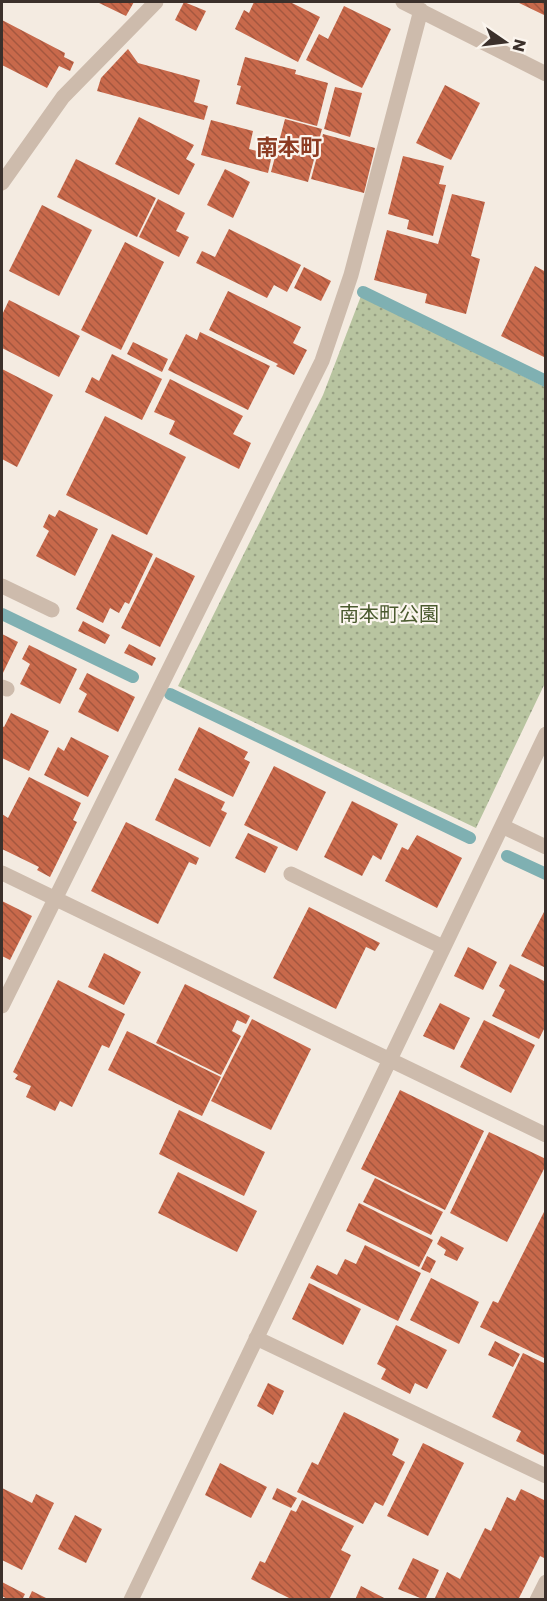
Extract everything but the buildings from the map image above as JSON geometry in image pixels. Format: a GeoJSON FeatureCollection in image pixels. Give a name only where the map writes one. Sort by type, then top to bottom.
{"type":"FeatureCollection","features":[{"type":"Feature","properties":{"kind":"street"},"geometry":{"type":"LineString","coordinates":[[2,183],[63,97],[156,2]]}},
{"type":"Feature","properties":{"kind":"street"},"geometry":{"type":"LineString","coordinates":[[403,2],[546,74]]}},
{"type":"Feature","properties":{"kind":"street"},"geometry":{"type":"LineString","coordinates":[[2,1006],[53,898],[322,361],[351,275],[421,10]]}},
{"type":"Feature","properties":{"kind":"street"},"geometry":{"type":"LineString","coordinates":[[2,586],[51,610]]}},
{"type":"Feature","properties":{"kind":"street"},"geometry":{"type":"LineString","coordinates":[[131,1599],[546,734]]}},
{"type":"Feature","properties":{"kind":"street"},"geometry":{"type":"LineString","coordinates":[[502,826],[546,847]]}},
{"type":"Feature","properties":{"kind":"street"},"geometry":{"type":"LineString","coordinates":[[2,873],[388,1061],[546,1135]]}},
{"type":"Feature","properties":{"kind":"street"},"geometry":{"type":"LineString","coordinates":[[291,874],[443,947]]}},
{"type":"Feature","properties":{"kind":"street"},"geometry":{"type":"LineString","coordinates":[[256,1338],[546,1476]]}},
{"type":"Feature","properties":{"kind":"street"},"geometry":{"type":"LineString","coordinates":[[537,1599],[546,1582]]}},
{"type":"Feature","properties":{"kind":"green space","name":"南本町公園"},"geometry":{"type":"Polygon","coordinates":[[[361,296],[545,387],[545,683],[476,828],[178,686],[323,395],[361,296]]]}},
{"type":"Feature","properties":{"kind":"waterway"},"geometry":{"type":"LineString","coordinates":[[363,292],[546,381]]}},
{"type":"Feature","properties":{"kind":"waterway"},"geometry":{"type":"LineString","coordinates":[[2,614],[133,677]]}},
{"type":"Feature","properties":{"kind":"waterway"},"geometry":{"type":"LineString","coordinates":[[170,694],[470,838]]}},
{"type":"Feature","properties":{"kind":"waterway"},"geometry":{"type":"LineString","coordinates":[[507,856],[546,874]]}},
{"type":"Feature","properties":{"kind":"district","name":"南本町"},"geometry":{"type":"Point","coordinates":[289,147]}}]}
